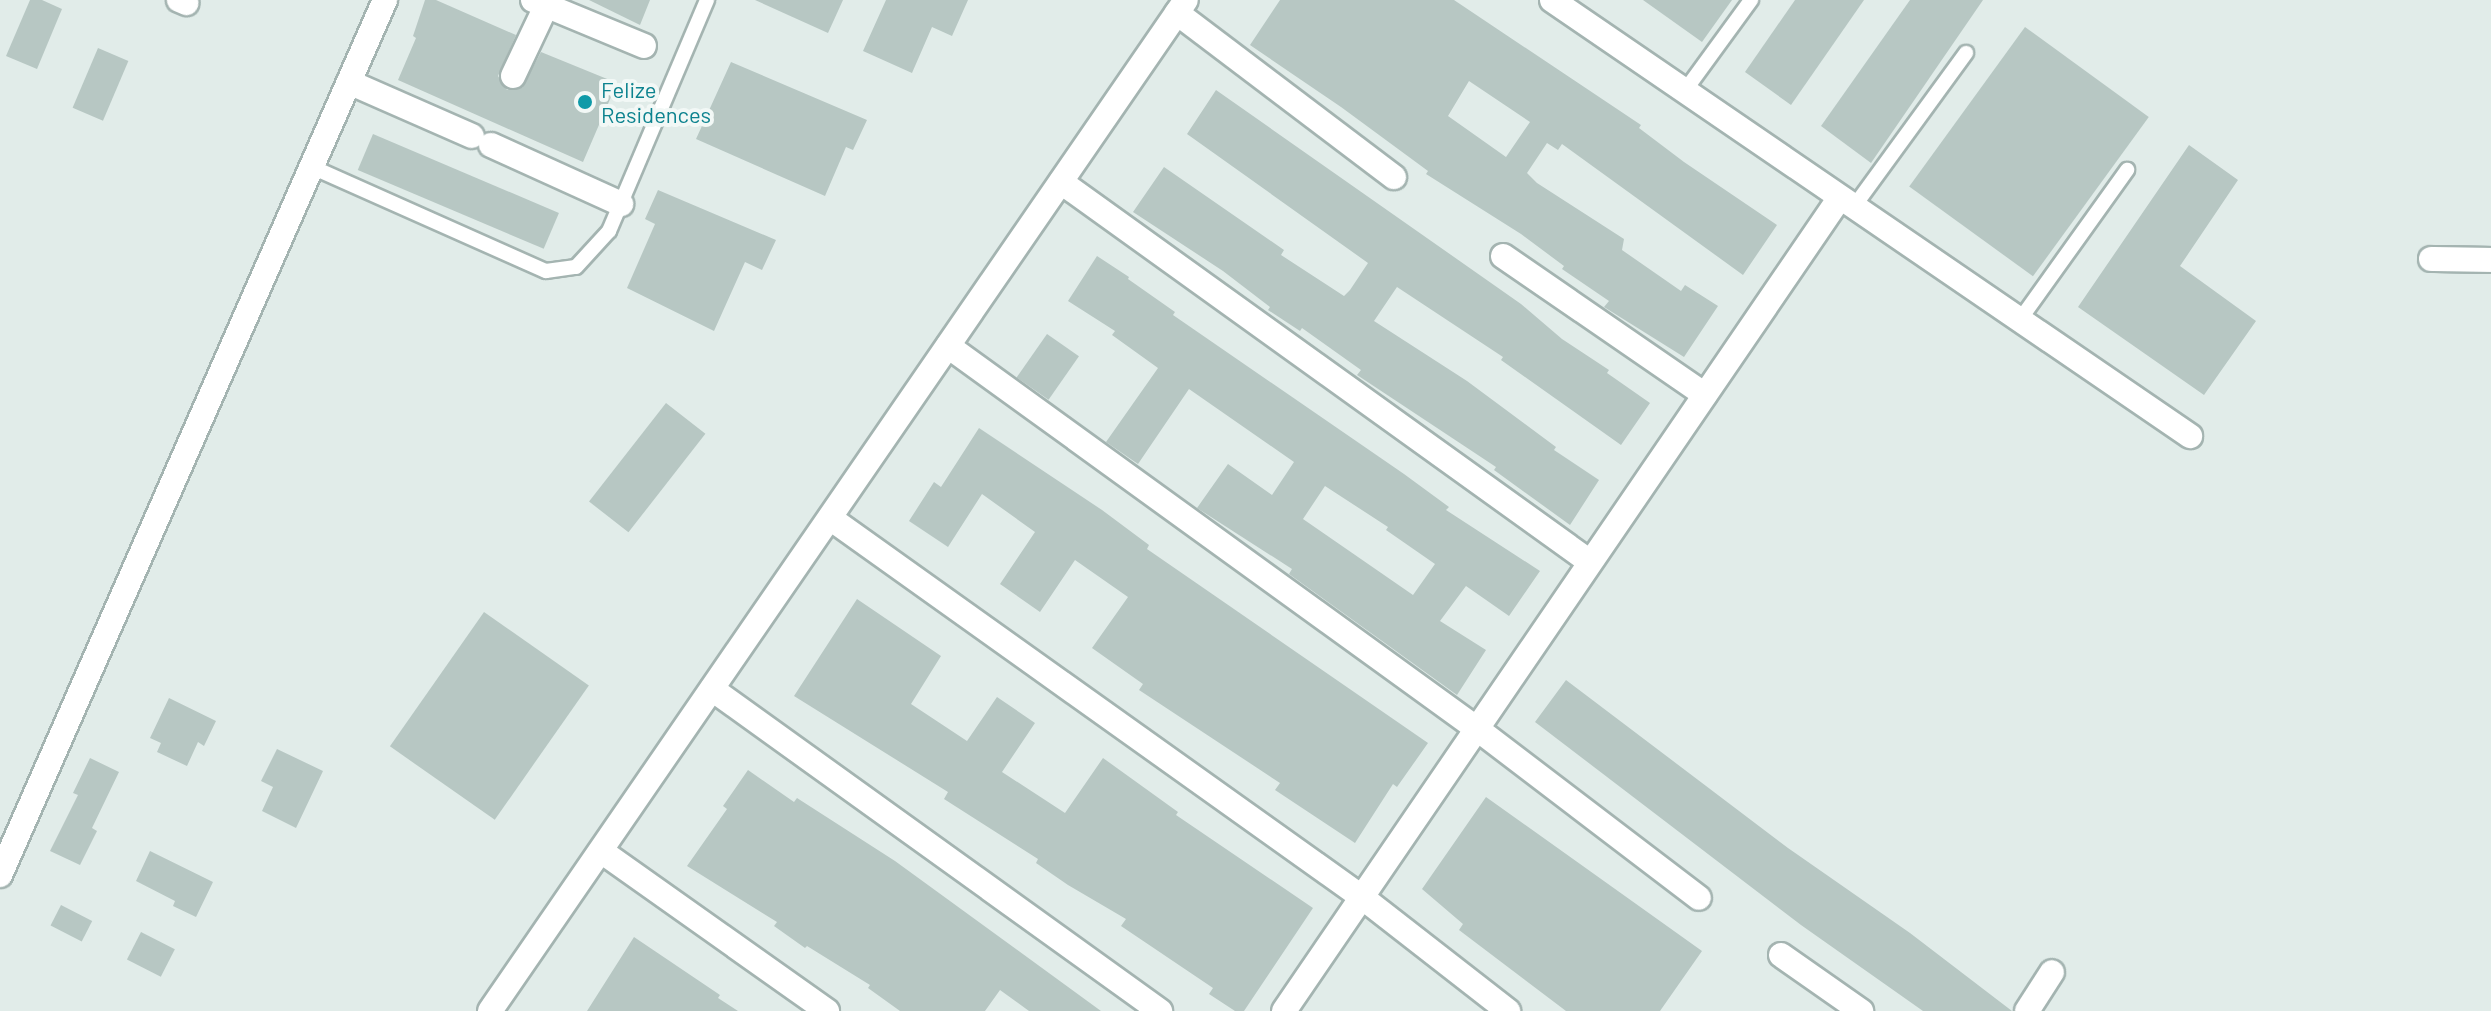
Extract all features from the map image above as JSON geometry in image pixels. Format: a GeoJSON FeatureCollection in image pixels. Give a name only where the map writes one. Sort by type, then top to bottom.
{"type":"FeatureCollection","features":[{"type":"Feature","properties":{"kind":"street"},"geometry":{"type":"LineString","coordinates":[[0,875],[385,0]]}},
{"type":"Feature","properties":{"kind":"street"},"geometry":{"type":"LineString","coordinates":[[1552,0],[2190,436]]}},
{"type":"Feature","properties":{"kind":"street"},"geometry":{"type":"LineString","coordinates":[[513,76],[543,2],[644,46]]}},
{"type":"Feature","properties":{"kind":"street"},"geometry":{"type":"LineString","coordinates":[[490,1011],[1181,6],[1394,177]]}},
{"type":"Feature","properties":{"kind":"street"},"geometry":{"type":"LineString","coordinates":[[349,82],[621,204]]}},
{"type":"Feature","properties":{"kind":"street"},"geometry":{"type":"LineString","coordinates":[[1061,182],[1590,562]]}},
{"type":"Feature","properties":{"kind":"street"},"geometry":{"type":"LineString","coordinates":[[1284,1011],[1705,395],[1846,203]]}},
{"type":"Feature","properties":{"kind":"street"},"geometry":{"type":"LineString","coordinates":[[1503,256],[1705,395]]}},
{"type":"Feature","properties":{"kind":"street"},"geometry":{"type":"LineString","coordinates":[[2431,259],[2491,260]]}},
{"type":"Feature","properties":{"kind":"street"},"geometry":{"type":"LineString","coordinates":[[948,346],[1476,728],[1699,898]]}},
{"type":"Feature","properties":{"kind":"street"},"geometry":{"type":"LineString","coordinates":[[830,518],[1363,898],[1508,1011]]}},
{"type":"Feature","properties":{"kind":"street"},"geometry":{"type":"LineString","coordinates":[[712,689],[1160,1011]]}},
{"type":"Feature","properties":{"kind":"street"},"geometry":{"type":"LineString","coordinates":[[601,851],[827,1011]]}},
{"type":"Feature","properties":{"kind":"street"},"geometry":{"type":"LineString","coordinates":[[1781,955],[1861,1011]]}},
{"type":"Feature","properties":{"kind":"street"},"geometry":{"type":"LineString","coordinates":[[2027,1011],[2052,972]]}},
{"type":"Feature","properties":{"kind":"lane"},"geometry":{"type":"LineString","coordinates":[[312,167],[496,252],[546,271],[576,267],[609,231],[707,0]]}},
{"type":"Feature","properties":{"kind":"lane"},"geometry":{"type":"LineString","coordinates":[[1684,92],[1751,0]]}},
{"type":"Feature","properties":{"kind":"lane"},"geometry":{"type":"LineString","coordinates":[[1846,203],[1966,53]]}},
{"type":"Feature","properties":{"kind":"lane"},"geometry":{"type":"LineString","coordinates":[[2019,321],[2127,170]]}},
{"type":"Feature","properties":{"kind":"building"},"geometry":{"type":"Polygon","coordinates":[[[30,0],[42,0],[62,9],[37,69],[6,56],[30,0]]]}},
{"type":"Feature","properties":{"kind":"building"},"geometry":{"type":"Polygon","coordinates":[[[425,0],[436,0],[516,35],[498,76],[507,90],[522,88],[541,52],[617,83],[583,162],[398,80],[416,38],[413,36],[425,0]]]}},
{"type":"Feature","properties":{"kind":"building"},"geometry":{"type":"Polygon","coordinates":[[[589,0],[650,0],[640,25],[589,0]]]}},
{"type":"Feature","properties":{"kind":"building"},"geometry":{"type":"Polygon","coordinates":[[[755,0],[843,0],[828,33],[755,0]]]}},
{"type":"Feature","properties":{"kind":"building"},"geometry":{"type":"Polygon","coordinates":[[[886,0],[968,0],[952,36],[932,27],[912,73],[863,51],[886,0]]]}},
{"type":"Feature","properties":{"kind":"building"},"geometry":{"type":"Polygon","coordinates":[[[1280,0],[1454,0],[1641,125],[1639,128],[1684,162],[1777,225],[1743,275],[1562,144],[1558,150],[1547,143],[1527,173],[1537,183],[1624,239],[1622,250],[1681,291],[1685,285],[1718,306],[1684,357],[1604,307],[1609,301],[1562,269],[1564,266],[1521,234],[1426,174],[1428,171],[1341,107],[1250,45],[1280,0]],[[1469,81],[1448,116],[1506,157],[1530,122],[1469,81]]]}},
{"type":"Feature","properties":{"kind":"building"},"geometry":{"type":"Polygon","coordinates":[[[1643,0],[1732,0],[1702,42],[1643,0]]]}},
{"type":"Feature","properties":{"kind":"building"},"geometry":{"type":"Polygon","coordinates":[[[1795,0],[1864,0],[1791,105],[1745,72],[1795,0]]]}},
{"type":"Feature","properties":{"kind":"building"},"geometry":{"type":"Polygon","coordinates":[[[1910,0],[1983,0],[1871,163],[1821,126],[1910,0]]]}},
{"type":"Feature","properties":{"kind":"building"},"geometry":{"type":"Polygon","coordinates":[[[2025,27],[2149,117],[2033,276],[1909,186],[2025,27]]]}},
{"type":"Feature","properties":{"kind":"building"},"geometry":{"type":"Polygon","coordinates":[[[98,48],[128,61],[103,121],[73,108],[98,48]]]}},
{"type":"Feature","properties":{"kind":"building"},"geometry":{"type":"Polygon","coordinates":[[[731,62],[867,120],[853,150],[846,147],[825,196],[696,139],[731,62]]]}},
{"type":"Feature","properties":{"kind":"building"},"geometry":{"type":"Polygon","coordinates":[[[1216,90],[1521,304],[1562,339],[1609,370],[1607,373],[1650,403],[1621,445],[1501,360],[1503,357],[1397,287],[1374,321],[1467,381],[1556,447],[1554,450],[1599,480],[1570,525],[1494,470],[1496,467],[1357,375],[1361,370],[1302,328],[1300,331],[1268,310],[1270,307],[1223,271],[1133,212],[1164,167],[1284,250],[1281,255],[1344,296],[1350,290],[1368,263],[1187,134],[1216,90]]]}},
{"type":"Feature","properties":{"kind":"building"},"geometry":{"type":"Polygon","coordinates":[[[373,134],[559,213],[544,249],[358,170],[373,134]]]}},
{"type":"Feature","properties":{"kind":"building"},"geometry":{"type":"Polygon","coordinates":[[[2189,145],[2238,180],[2180,266],[2256,321],[2204,395],[2078,307],[2189,145]]]}},
{"type":"Feature","properties":{"kind":"building"},"geometry":{"type":"Polygon","coordinates":[[[658,190],[776,240],[762,270],[745,262],[714,331],[627,288],[655,224],[645,219],[658,190]]]}},
{"type":"Feature","properties":{"kind":"building"},"geometry":{"type":"Polygon","coordinates":[[[1097,256],[1175,312],[1173,315],[1404,474],[1449,507],[1446,510],[1540,571],[1509,616],[1466,586],[1440,621],[1486,650],[1457,695],[1289,574],[1292,569],[1197,508],[1228,464],[1272,495],[1294,462],[1189,389],[1138,464],[1106,442],[1158,368],[1112,335],[1115,331],[1068,301],[1097,256]],[[1325,486],[1303,519],[1413,595],[1435,564],[1386,530],[1388,527],[1325,486]]]}},
{"type":"Feature","properties":{"kind":"building"},"geometry":{"type":"Polygon","coordinates":[[[1047,334],[1079,356],[1049,400],[1017,377],[1047,334]]]}},
{"type":"Feature","properties":{"kind":"building"},"geometry":{"type":"Polygon","coordinates":[[[666,403],[705,434],[628,532],[589,502],[666,403]]]}},
{"type":"Feature","properties":{"kind":"building"},"geometry":{"type":"Polygon","coordinates":[[[979,428],[1102,510],[1149,545],[1147,549],[1428,743],[1397,787],[1393,784],[1355,843],[1275,790],[1280,783],[1139,690],[1143,684],[1092,648],[1128,597],[1075,560],[1040,612],[1000,584],[1035,532],[982,494],[948,547],[909,521],[934,482],[941,487],[979,428]]]}},
{"type":"Feature","properties":{"kind":"building"},"geometry":{"type":"Polygon","coordinates":[[[857,599],[941,656],[911,704],[967,741],[997,697],[1035,723],[1002,772],[1065,813],[1103,758],[1178,812],[1176,815],[1313,908],[1244,1011],[1235,1011],[1209,994],[1213,988],[1121,926],[1126,919],[1068,885],[1036,863],[1038,859],[944,799],[948,792],[794,696],[857,599]]]}},
{"type":"Feature","properties":{"kind":"building"},"geometry":{"type":"Polygon","coordinates":[[[484,612],[589,685],[495,820],[390,746],[484,612]]]}},
{"type":"Feature","properties":{"kind":"building"},"geometry":{"type":"Polygon","coordinates":[[[1566,680],[1788,848],[1910,933],[2012,1011],[1923,1011],[1801,925],[1535,722],[1566,680]]]}},
{"type":"Feature","properties":{"kind":"building"},"geometry":{"type":"Polygon","coordinates":[[[169,698],[216,721],[204,746],[198,742],[187,766],[157,752],[161,743],[150,738],[169,698]]]}},
{"type":"Feature","properties":{"kind":"building"},"geometry":{"type":"Polygon","coordinates":[[[277,749],[323,771],[296,828],[262,811],[273,787],[261,781],[277,749]]]}},
{"type":"Feature","properties":{"kind":"building"},"geometry":{"type":"Polygon","coordinates":[[[90,758],[119,772],[92,828],[97,831],[80,865],[50,851],[78,795],[73,793],[90,758]]]}},
{"type":"Feature","properties":{"kind":"building"},"geometry":{"type":"Polygon","coordinates":[[[748,770],[794,802],[797,798],[895,861],[1101,1011],[1029,1011],[1000,990],[985,1011],[900,1011],[868,988],[870,985],[807,946],[805,948],[774,926],[777,922],[687,866],[727,809],[723,806],[748,770]]]}},
{"type":"Feature","properties":{"kind":"building"},"geometry":{"type":"Polygon","coordinates":[[[1486,797],[1702,951],[1660,1011],[1566,1011],[1459,930],[1463,924],[1422,889],[1486,797]]]}},
{"type":"Feature","properties":{"kind":"building"},"geometry":{"type":"Polygon","coordinates":[[[150,851],[213,882],[196,917],[173,906],[175,901],[136,881],[150,851]]]}},
{"type":"Feature","properties":{"kind":"building"},"geometry":{"type":"Polygon","coordinates":[[[61,905],[92,921],[82,941],[51,925],[61,905]]]}},
{"type":"Feature","properties":{"kind":"building"},"geometry":{"type":"Polygon","coordinates":[[[141,932],[175,949],[161,977],[127,960],[141,932]]]}},
{"type":"Feature","properties":{"kind":"building"},"geometry":{"type":"Polygon","coordinates":[[[634,937],[720,995],[718,998],[738,1011],[587,1011],[634,937]]]}},
{"type":"Feature","properties":{"kind":"place","name":"Felize Residences"},"geometry":{"type":"Point","coordinates":[585,102]}}]}
